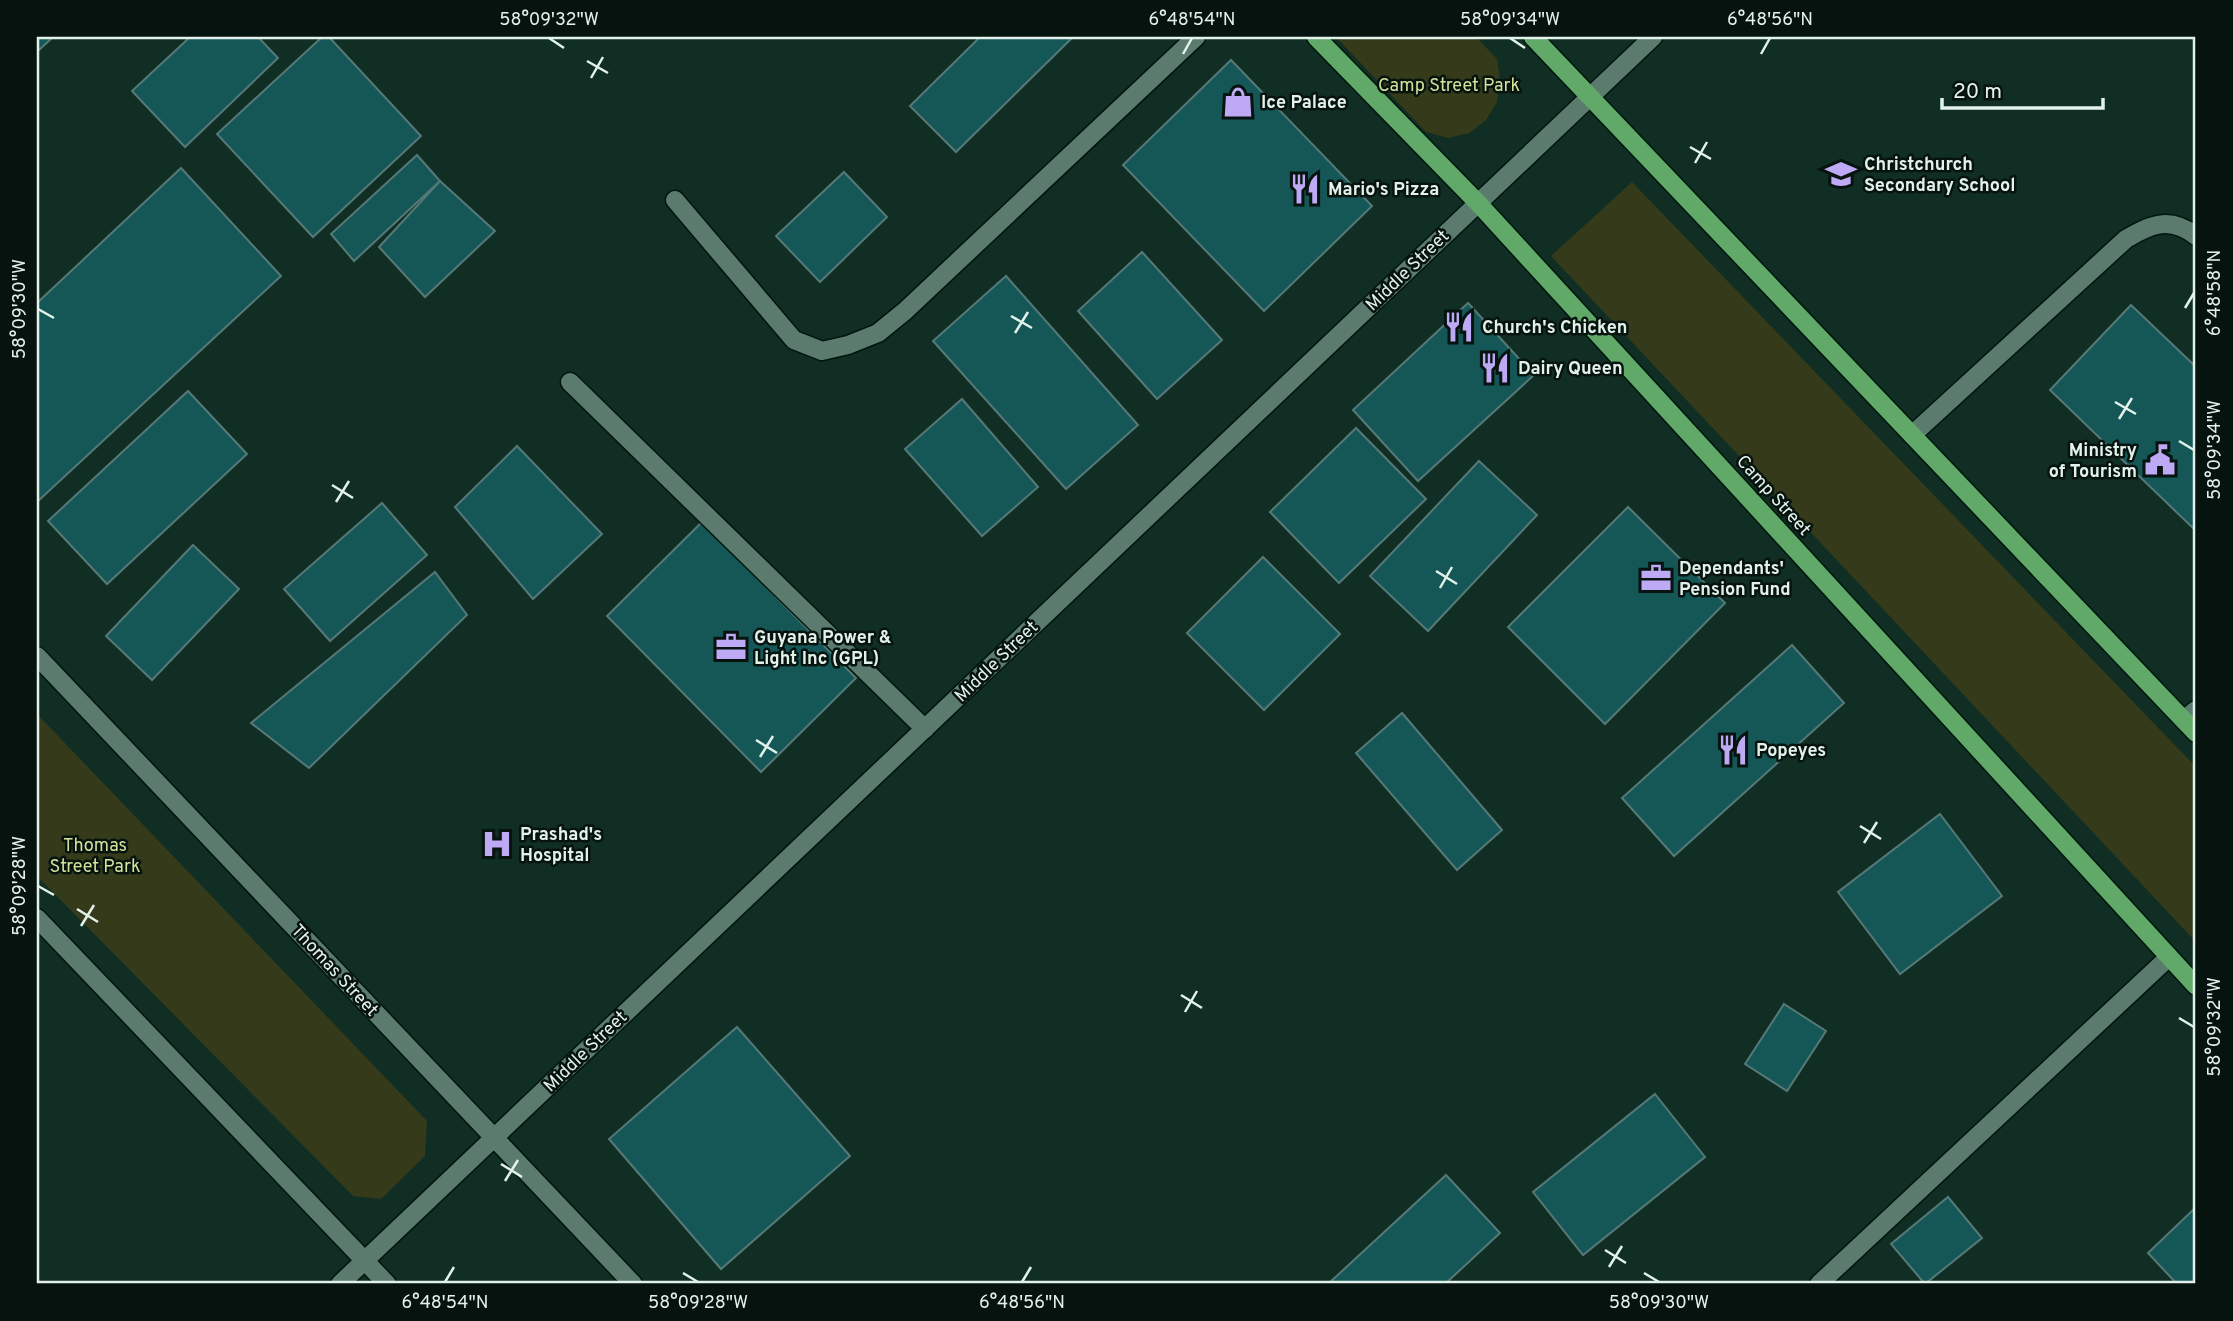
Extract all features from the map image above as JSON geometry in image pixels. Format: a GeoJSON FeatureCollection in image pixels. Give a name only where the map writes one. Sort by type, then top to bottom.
{"type":"FeatureCollection","features":[{"type":"Feature","properties":{"kind":"main road","name":"Camp Street"},"geometry":{"type":"LineString","coordinates":[[1316,37],[1478,202],[2196,986]]}},
{"type":"Feature","properties":{"kind":"main road"},"geometry":{"type":"LineString","coordinates":[[1533,37],[1912,435],[2192,721]]}},
{"type":"Feature","properties":{"kind":"street"},"geometry":{"type":"LineString","coordinates":[[675,200],[794,340],[822,351],[848,345],[878,332],[905,312],[1196,37]]}},
{"type":"Feature","properties":{"kind":"street","name":"Middle Street"},"geometry":{"type":"LineString","coordinates":[[340,1284],[1653,37]]}},
{"type":"Feature","properties":{"kind":"street"},"geometry":{"type":"LineString","coordinates":[[1912,435],[2126,239],[2149,225],[2171,224],[2196,236]]}},
{"type":"Feature","properties":{"kind":"street"},"geometry":{"type":"LineString","coordinates":[[570,382],[925,729]]}},
{"type":"Feature","properties":{"kind":"street","name":"Thomas Street"},"geometry":{"type":"LineString","coordinates":[[37,656],[633,1284]]}},
{"type":"Feature","properties":{"kind":"street"},"geometry":{"type":"LineString","coordinates":[[37,918],[387,1284]]}},
{"type":"Feature","properties":{"kind":"street"},"geometry":{"type":"LineString","coordinates":[[1819,1284],[2169,957]]}},
{"type":"Feature","properties":{"kind":"green space","name":"Camp Street Park"},"geometry":{"type":"Polygon","coordinates":[[[1336,37],[1476,37],[1497,59],[1500,78],[1497,102],[1486,120],[1469,133],[1448,138],[1426,132],[1336,37]]]}},
{"type":"Feature","properties":{"kind":"green space"},"geometry":{"type":"Polygon","coordinates":[[[1632,182],[2196,767],[2196,942],[1551,256],[1632,182]]]}},
{"type":"Feature","properties":{"kind":"green space","name":"Thomas Street Park"},"geometry":{"type":"Polygon","coordinates":[[[37,714],[427,1121],[425,1156],[381,1199],[353,1196],[37,876],[37,714]]]}},
{"type":"Feature","properties":{"kind":"building"},"geometry":{"type":"Polygon","coordinates":[[[37,37],[53,37],[37,52],[37,37]]]}},
{"type":"Feature","properties":{"kind":"building"},"geometry":{"type":"Polygon","coordinates":[[[190,37],[258,37],[278,58],[185,147],[132,91],[190,37]]]}},
{"type":"Feature","properties":{"kind":"building"},"geometry":{"type":"Polygon","coordinates":[[[322,37],[329,37],[421,136],[313,237],[217,134],[322,37]]]}},
{"type":"Feature","properties":{"kind":"building"},"geometry":{"type":"Polygon","coordinates":[[[980,37],[1073,37],[956,152],[910,106],[980,37]]]}},
{"type":"Feature","properties":{"kind":"building"},"geometry":{"type":"Polygon","coordinates":[[[1231,60],[1372,206],[1264,311],[1123,165],[1231,60]]]}},
{"type":"Feature","properties":{"kind":"building"},"geometry":{"type":"Polygon","coordinates":[[[417,155],[440,181],[354,261],[331,234],[417,155]]]}},
{"type":"Feature","properties":{"kind":"building"},"geometry":{"type":"Polygon","coordinates":[[[181,168],[281,276],[37,502],[37,303],[181,168]]]}},
{"type":"Feature","properties":{"kind":"building"},"geometry":{"type":"Polygon","coordinates":[[[844,172],[887,217],[820,282],[776,236],[844,172]]]}},
{"type":"Feature","properties":{"kind":"building"},"geometry":{"type":"Polygon","coordinates":[[[440,181],[495,231],[425,297],[379,247],[440,181]]]}},
{"type":"Feature","properties":{"kind":"building"},"geometry":{"type":"Polygon","coordinates":[[[1142,252],[1222,340],[1157,399],[1078,311],[1142,252]]]}},
{"type":"Feature","properties":{"kind":"building"},"geometry":{"type":"Polygon","coordinates":[[[1006,276],[1138,425],[1066,489],[933,341],[1006,276]]]}},
{"type":"Feature","properties":{"kind":"building"},"geometry":{"type":"Polygon","coordinates":[[[1468,303],[1534,375],[1418,481],[1353,410],[1468,303]]]}},
{"type":"Feature","properties":{"kind":"building","name":"Ministry of Tourism"},"geometry":{"type":"Polygon","coordinates":[[[2131,305],[2196,367],[2196,531],[2050,390],[2131,305]]]}},
{"type":"Feature","properties":{"kind":"building"},"geometry":{"type":"Polygon","coordinates":[[[188,391],[247,454],[107,584],[48,521],[188,391]]]}},
{"type":"Feature","properties":{"kind":"building"},"geometry":{"type":"Polygon","coordinates":[[[962,399],[1038,487],[982,536],[905,449],[962,399]]]}},
{"type":"Feature","properties":{"kind":"building"},"geometry":{"type":"Polygon","coordinates":[[[1356,428],[1426,499],[1339,583],[1270,512],[1356,428]]]}},
{"type":"Feature","properties":{"kind":"building"},"geometry":{"type":"Polygon","coordinates":[[[517,446],[602,534],[533,599],[455,507],[517,446]]]}},
{"type":"Feature","properties":{"kind":"building"},"geometry":{"type":"Polygon","coordinates":[[[1479,461],[1537,515],[1428,631],[1370,576],[1479,461]]]}},
{"type":"Feature","properties":{"kind":"building"},"geometry":{"type":"Polygon","coordinates":[[[382,503],[427,555],[330,641],[284,589],[382,503]]]}},
{"type":"Feature","properties":{"kind":"building"},"geometry":{"type":"Polygon","coordinates":[[[1628,507],[1725,603],[1605,724],[1508,627],[1628,507]]]}},
{"type":"Feature","properties":{"kind":"building","name":"Guyana Power & Light Inc (GPL)"},"geometry":{"type":"Polygon","coordinates":[[[702,522],[856,678],[761,772],[607,616],[702,522]]]}},
{"type":"Feature","properties":{"kind":"building"},"geometry":{"type":"Polygon","coordinates":[[[193,545],[239,589],[152,680],[106,636],[193,545]]]}},
{"type":"Feature","properties":{"kind":"building"},"geometry":{"type":"Polygon","coordinates":[[[1263,557],[1340,634],[1264,710],[1187,633],[1263,557]]]}},
{"type":"Feature","properties":{"kind":"building"},"geometry":{"type":"Polygon","coordinates":[[[435,572],[467,615],[309,768],[251,723],[435,572]]]}},
{"type":"Feature","properties":{"kind":"building","name":"Popeyes"},"geometry":{"type":"Polygon","coordinates":[[[1792,645],[1844,703],[1674,856],[1622,798],[1792,645]]]}},
{"type":"Feature","properties":{"kind":"building"},"geometry":{"type":"Polygon","coordinates":[[[1402,713],[1502,830],[1457,870],[1356,753],[1402,713]]]}},
{"type":"Feature","properties":{"kind":"building"},"geometry":{"type":"Polygon","coordinates":[[[1940,814],[2002,896],[1900,974],[1838,892],[1940,814]]]}},
{"type":"Feature","properties":{"kind":"building"},"geometry":{"type":"Polygon","coordinates":[[[1784,1004],[1826,1031],[1787,1091],[1745,1064],[1784,1004]]]}},
{"type":"Feature","properties":{"kind":"building"},"geometry":{"type":"Polygon","coordinates":[[[737,1027],[850,1156],[721,1269],[609,1139],[737,1027]]]}},
{"type":"Feature","properties":{"kind":"building"},"geometry":{"type":"Polygon","coordinates":[[[1655,1094],[1705,1157],[1583,1255],[1533,1192],[1655,1094]]]}},
{"type":"Feature","properties":{"kind":"building"},"geometry":{"type":"Polygon","coordinates":[[[1446,1175],[1500,1233],[1445,1284],[1328,1284],[1446,1175]]]}},
{"type":"Feature","properties":{"kind":"building"},"geometry":{"type":"Polygon","coordinates":[[[1948,1197],[1982,1238],[1925,1284],[1891,1244],[1948,1197]]]}},
{"type":"Feature","properties":{"kind":"building"},"geometry":{"type":"Polygon","coordinates":[[[2196,1207],[2196,1284],[2177,1284],[2148,1253],[2196,1207]]]}},
{"type":"Feature","properties":{"kind":"place","name":"Ice Palace"},"geometry":{"type":"Point","coordinates":[1238,102]}},
{"type":"Feature","properties":{"kind":"place","name":"Christchurch Secondary School"},"geometry":{"type":"Point","coordinates":[1841,174]}},
{"type":"Feature","properties":{"kind":"place","name":"Mario's Pizza"},"geometry":{"type":"Point","coordinates":[1305,189]}},
{"type":"Feature","properties":{"kind":"place","name":"Church's Chicken"},"geometry":{"type":"Point","coordinates":[1459,327]}},
{"type":"Feature","properties":{"kind":"place","name":"Dairy Queen"},"geometry":{"type":"Point","coordinates":[1495,368]}},
{"type":"Feature","properties":{"kind":"place","name":"Ministry of Tourism"},"geometry":{"type":"Point","coordinates":[2160,460]}},
{"type":"Feature","properties":{"kind":"place","name":"Dependants' Pension Fund"},"geometry":{"type":"Point","coordinates":[1656,578]}},
{"type":"Feature","properties":{"kind":"place","name":"Guyana Power & Light Inc (GPL)"},"geometry":{"type":"Point","coordinates":[731,647]}},
{"type":"Feature","properties":{"kind":"place","name":"Popeyes"},"geometry":{"type":"Point","coordinates":[1733,750]}},
{"type":"Feature","properties":{"kind":"place","name":"Prashad's Hospital"},"geometry":{"type":"Point","coordinates":[497,844]}}]}
